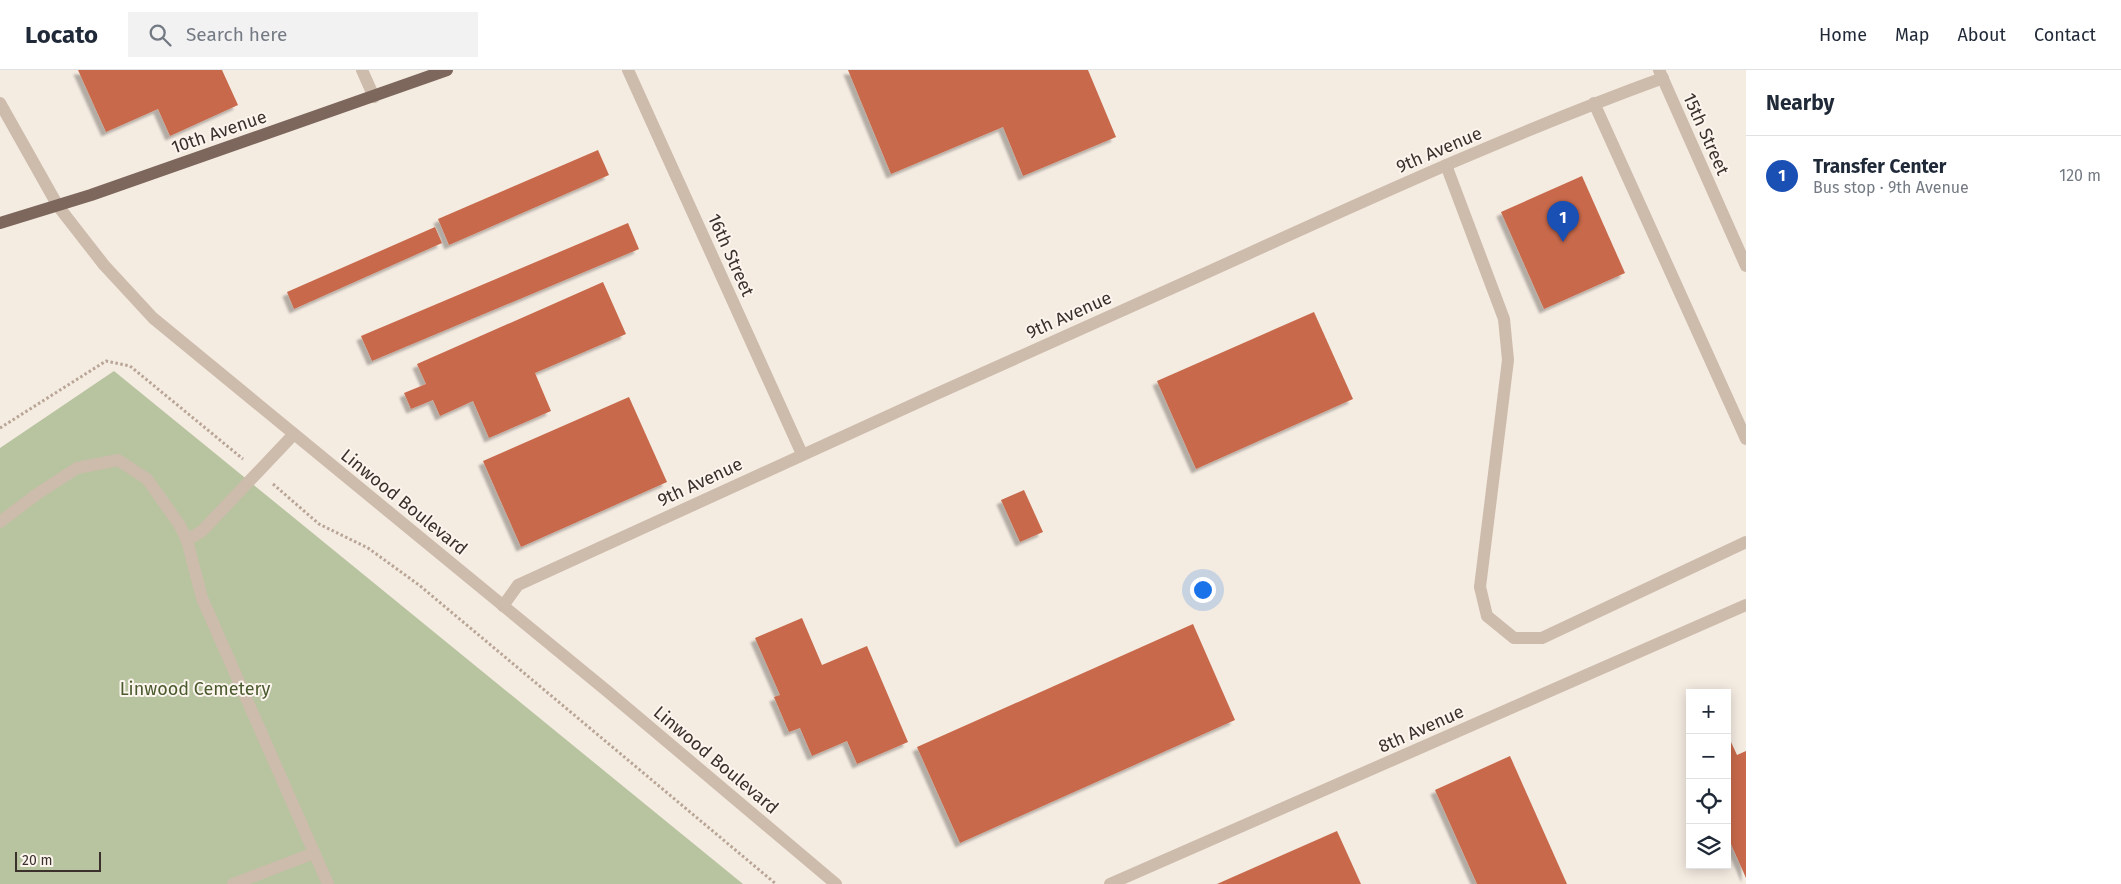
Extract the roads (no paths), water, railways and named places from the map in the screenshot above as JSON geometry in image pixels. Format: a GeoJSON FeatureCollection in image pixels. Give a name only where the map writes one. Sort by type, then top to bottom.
{"type":"FeatureCollection","features":[{"type":"Feature","properties":{"kind":"main road","name":"10th Avenue"},"geometry":{"type":"LineString","coordinates":[[0,223],[58,206],[447,70]]}},
{"type":"Feature","properties":{"kind":"street"},"geometry":{"type":"LineString","coordinates":[[362,70],[374,97]]}},
{"type":"Feature","properties":{"kind":"street","name":"16th Street"},"geometry":{"type":"LineString","coordinates":[[628,70],[802,454]]}},
{"type":"Feature","properties":{"kind":"street","name":"9th Avenue"},"geometry":{"type":"LineString","coordinates":[[503,606],[518,585],[802,454],[1446,165],[1594,104],[1661,74]]}},
{"type":"Feature","properties":{"kind":"street","name":"15th Street"},"geometry":{"type":"LineString","coordinates":[[1661,74],[1746,266]]}},
{"type":"Feature","properties":{"kind":"street","name":"Linwood Boulevard"},"geometry":{"type":"LineString","coordinates":[[0,103],[58,206],[104,265],[153,318],[503,606],[836,884]]}},
{"type":"Feature","properties":{"kind":"street"},"geometry":{"type":"LineString","coordinates":[[1594,104],[1746,440]]}},
{"type":"Feature","properties":{"kind":"street"},"geometry":{"type":"LineString","coordinates":[[1446,165],[1504,319],[1508,360],[1480,587],[1487,616],[1514,638],[1542,638],[1746,542]]}},
{"type":"Feature","properties":{"kind":"street"},"geometry":{"type":"LineString","coordinates":[[187,540],[202,531],[294,434]]}},
{"type":"Feature","properties":{"kind":"street"},"geometry":{"type":"LineString","coordinates":[[0,522],[37,494],[77,468],[118,460],[146,479],[179,524],[187,540],[202,598],[328,884]]}},
{"type":"Feature","properties":{"kind":"street","name":"8th Avenue"},"geometry":{"type":"LineString","coordinates":[[1110,884],[1746,605]]}},
{"type":"Feature","properties":{"kind":"street"},"geometry":{"type":"LineString","coordinates":[[233,884],[314,853]]}},
{"type":"Feature","properties":{"kind":"place","name":"Transfer Center"},"geometry":{"type":"Point","coordinates":[1563,242]}},
{"type":"Feature","properties":{"kind":"park label","name":"Linwood Cemetery"},"geometry":{"type":"Point","coordinates":[195,689]}}]}
